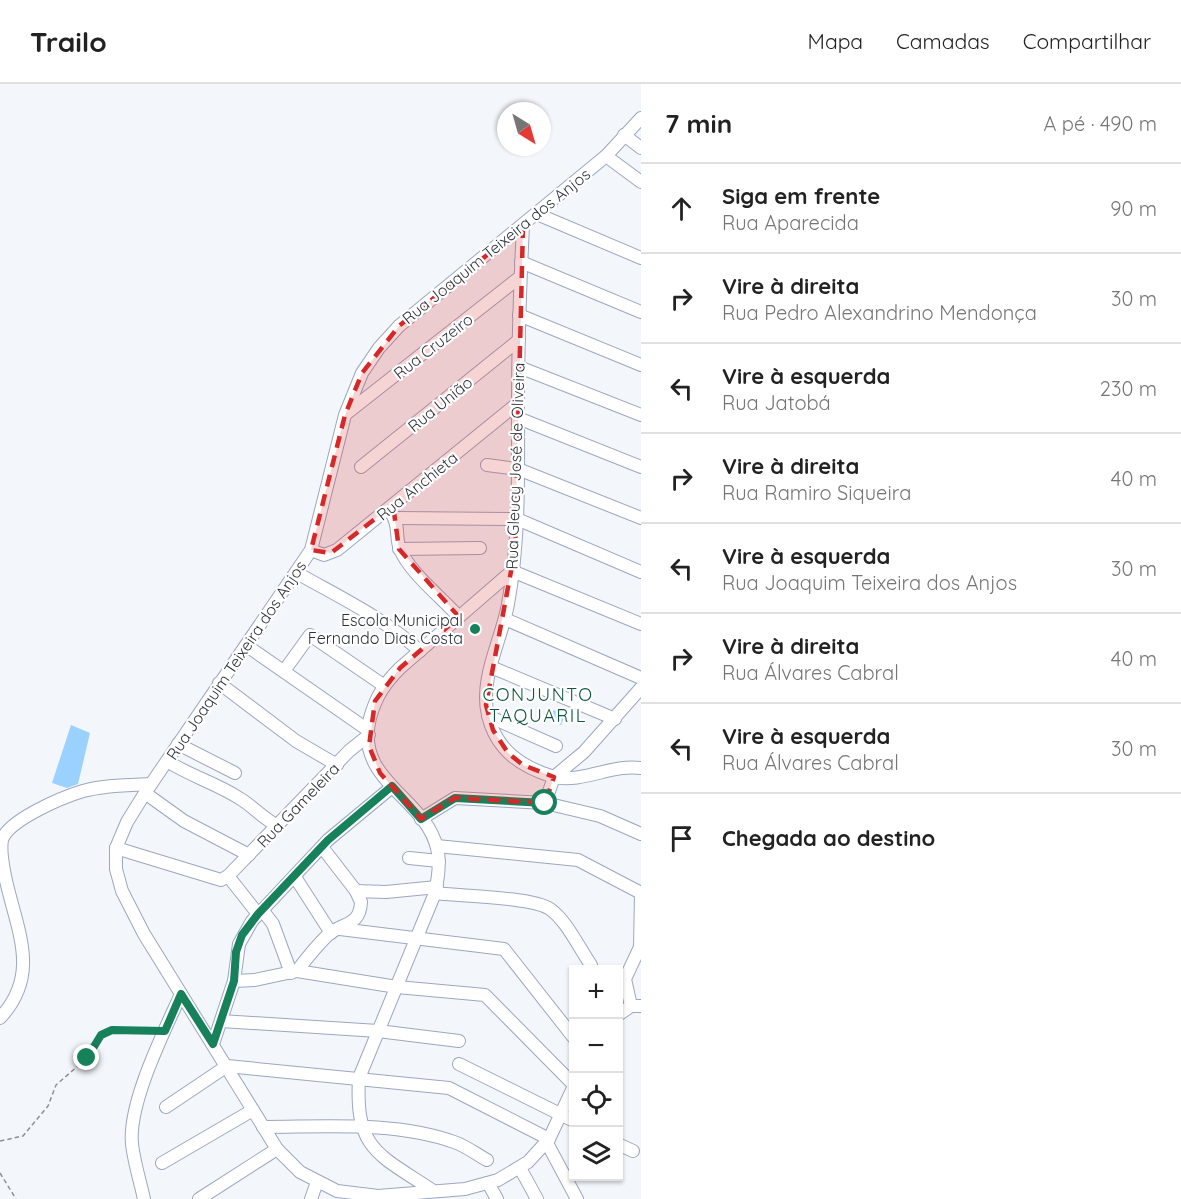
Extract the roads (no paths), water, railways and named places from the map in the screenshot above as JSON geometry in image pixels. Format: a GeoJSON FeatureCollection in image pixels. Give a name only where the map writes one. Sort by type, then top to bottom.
{"type":"FeatureCollection","features":[{"type":"Feature","properties":{"kind":"street","name":"Rua Joaquim Teixeira dos Anjos"},"geometry":{"type":"LineString","coordinates":[[548,1141],[520,1168],[466,1194],[432,1190],[361,1196],[337,1191],[317,1182],[292,1165],[277,1149],[126,903],[116,869],[116,848],[127,822],[148,788],[311,550],[345,415],[362,373],[399,326],[606,156],[641,118]]}},
{"type":"Feature","properties":{"kind":"street"},"geometry":{"type":"LineString","coordinates":[[624,135],[641,148]]}},
{"type":"Feature","properties":{"kind":"street"},"geometry":{"type":"LineString","coordinates":[[606,156],[641,182]]}},
{"type":"Feature","properties":{"kind":"street"},"geometry":{"type":"LineString","coordinates":[[537,214],[641,258]]}},
{"type":"Feature","properties":{"kind":"street","name":"Rua Gleucy José de Oliveira"},"geometry":{"type":"LineString","coordinates":[[523,226],[519,315],[517,519],[505,619],[491,667],[486,695],[488,716],[498,738],[514,759],[535,771],[554,777],[574,779],[613,769],[641,768]]}},
{"type":"Feature","properties":{"kind":"street"},"geometry":{"type":"LineString","coordinates":[[521,262],[641,312]]}},
{"type":"Feature","properties":{"kind":"street","name":"Rua Cruzeiro"},"geometry":{"type":"LineString","coordinates":[[345,415],[520,277]]}},
{"type":"Feature","properties":{"kind":"street"},"geometry":{"type":"LineString","coordinates":[[519,315],[641,365]]}},
{"type":"Feature","properties":{"kind":"street","name":"Rua União"},"geometry":{"type":"LineString","coordinates":[[361,467],[519,340]]}},
{"type":"Feature","properties":{"kind":"street"},"geometry":{"type":"LineString","coordinates":[[519,367],[641,415]]}},
{"type":"Feature","properties":{"kind":"street","name":"Rua Anchieta"},"geometry":{"type":"LineString","coordinates":[[311,550],[324,555],[337,550],[391,514],[518,404]]}},
{"type":"Feature","properties":{"kind":"street"},"geometry":{"type":"LineString","coordinates":[[518,418],[641,467]]}},
{"type":"Feature","properties":{"kind":"street"},"geometry":{"type":"LineString","coordinates":[[487,465],[518,469],[641,519]]}},
{"type":"Feature","properties":{"kind":"street"},"geometry":{"type":"LineString","coordinates":[[459,617],[417,573],[399,549],[391,514],[517,519],[641,572]]}},
{"type":"Feature","properties":{"kind":"street"},"geometry":{"type":"LineString","coordinates":[[399,549],[480,548]]}},
{"type":"Feature","properties":{"kind":"street"},"geometry":{"type":"LineString","coordinates":[[432,1190],[377,1152],[368,1142],[362,1127],[359,1078],[436,890],[439,861],[437,846],[421,819],[374,764],[368,733],[375,701],[383,685],[512,571],[641,624]]}},
{"type":"Feature","properties":{"kind":"street"},"geometry":{"type":"LineString","coordinates":[[297,573],[343,601],[360,606],[420,651]]}},
{"type":"Feature","properties":{"kind":"street"},"geometry":{"type":"LineString","coordinates":[[505,619],[641,678]]}},
{"type":"Feature","properties":{"kind":"street"},"geometry":{"type":"LineString","coordinates":[[284,671],[310,635],[383,685]]}},
{"type":"Feature","properties":{"kind":"street"},"geometry":{"type":"LineString","coordinates":[[247,646],[368,733]]}},
{"type":"Feature","properties":{"kind":"street"},"geometry":{"type":"LineString","coordinates":[[491,667],[615,719]]}},
{"type":"Feature","properties":{"kind":"street"},"geometry":{"type":"LineString","coordinates":[[219,683],[296,741],[337,765]]}},
{"type":"Feature","properties":{"kind":"street"},"geometry":{"type":"LineString","coordinates":[[545,803],[554,777],[578,758],[641,688]]}},
{"type":"Feature","properties":{"kind":"street"},"geometry":{"type":"LineString","coordinates":[[488,716],[556,746]]}},
{"type":"Feature","properties":{"kind":"street","name":"Rua Gameleira"},"geometry":{"type":"LineString","coordinates":[[228,876],[368,733]]}},
{"type":"Feature","properties":{"kind":"street"},"geometry":{"type":"LineString","coordinates":[[178,744],[234,773]]}},
{"type":"Feature","properties":{"kind":"street"},"geometry":{"type":"LineString","coordinates":[[167,761],[187,774],[240,798],[261,817],[278,826]]}},
{"type":"Feature","properties":{"kind":"street"},"geometry":{"type":"LineString","coordinates":[[213,1044],[234,981],[239,944],[261,912],[322,847],[392,786]]}},
{"type":"Feature","properties":{"kind":"street"},"geometry":{"type":"LineString","coordinates":[[0,1018],[18,996],[25,966],[3,866],[1,843],[18,822],[66,798],[101,788],[148,788],[184,821],[249,855]]}},
{"type":"Feature","properties":{"kind":"street"},"geometry":{"type":"LineString","coordinates":[[421,819],[455,798],[545,803],[600,816],[641,834]]}},
{"type":"Feature","properties":{"kind":"street"},"geometry":{"type":"LineString","coordinates":[[437,846],[578,860],[641,893],[640,947],[625,979],[636,1006]]}},
{"type":"Feature","properties":{"kind":"street"},"geometry":{"type":"LineString","coordinates":[[294,972],[311,952],[335,931],[352,924],[361,909],[361,902],[356,891],[322,847]]}},
{"type":"Feature","properties":{"kind":"street"},"geometry":{"type":"LineString","coordinates":[[116,848],[210,879],[221,880],[228,876],[273,924],[294,972]]}},
{"type":"Feature","properties":{"kind":"street"},"geometry":{"type":"LineString","coordinates":[[410,858],[439,861]]}},
{"type":"Feature","properties":{"kind":"street"},"geometry":{"type":"LineString","coordinates":[[295,877],[335,931],[418,938],[504,949],[569,1033]]}},
{"type":"Feature","properties":{"kind":"street"},"geometry":{"type":"LineString","coordinates":[[356,891],[436,890],[530,902],[548,908],[562,923],[591,965]]}},
{"type":"Feature","properties":{"kind":"street"},"geometry":{"type":"LineString","coordinates":[[234,981],[255,980],[294,972],[397,987],[485,995],[569,1081]]}},
{"type":"Feature","properties":{"kind":"street"},"geometry":{"type":"LineString","coordinates":[[144,1199],[132,1144],[133,1122],[165,1031],[181,994]]}},
{"type":"Feature","properties":{"kind":"street"},"geometry":{"type":"LineString","coordinates":[[221,1021],[378,1031],[459,1041]]}},
{"type":"Feature","properties":{"kind":"street"},"geometry":{"type":"LineString","coordinates":[[459,1064],[569,1119]]}},
{"type":"Feature","properties":{"kind":"street"},"geometry":{"type":"LineString","coordinates":[[166,1107],[227,1066],[449,1088],[548,1141],[577,1199]]}},
{"type":"Feature","properties":{"kind":"street"},"geometry":{"type":"LineString","coordinates":[[548,1141],[569,1094]]}},
{"type":"Feature","properties":{"kind":"street"},"geometry":{"type":"LineString","coordinates":[[162,1163],[253,1110]]}},
{"type":"Feature","properties":{"kind":"street"},"geometry":{"type":"LineString","coordinates":[[263,1127],[362,1127],[429,1135],[457,1143],[487,1160]]}},
{"type":"Feature","properties":{"kind":"street"},"geometry":{"type":"LineString","coordinates":[[623,1146],[633,1151]]}},
{"type":"Feature","properties":{"kind":"street"},"geometry":{"type":"LineString","coordinates":[[199,1199],[277,1149]]}},
{"type":"Feature","properties":{"kind":"street"},"geometry":{"type":"LineString","coordinates":[[520,1168],[537,1199]]}},
{"type":"Feature","properties":{"kind":"street"},"geometry":{"type":"LineString","coordinates":[[311,1199],[317,1182]]}},
{"type":"Feature","properties":{"kind":"street"},"geometry":{"type":"LineString","coordinates":[[488,1183],[497,1199]]}},
{"type":"Feature","properties":{"kind":"place","name":"Escola Municipal Fernando Dias Costa"},"geometry":{"type":"Point","coordinates":[475,629]}},
{"type":"Feature","properties":{"kind":"district","name":"CONJUNTO TAQUARIL"},"geometry":{"type":"Point","coordinates":[538,705]}}]}
